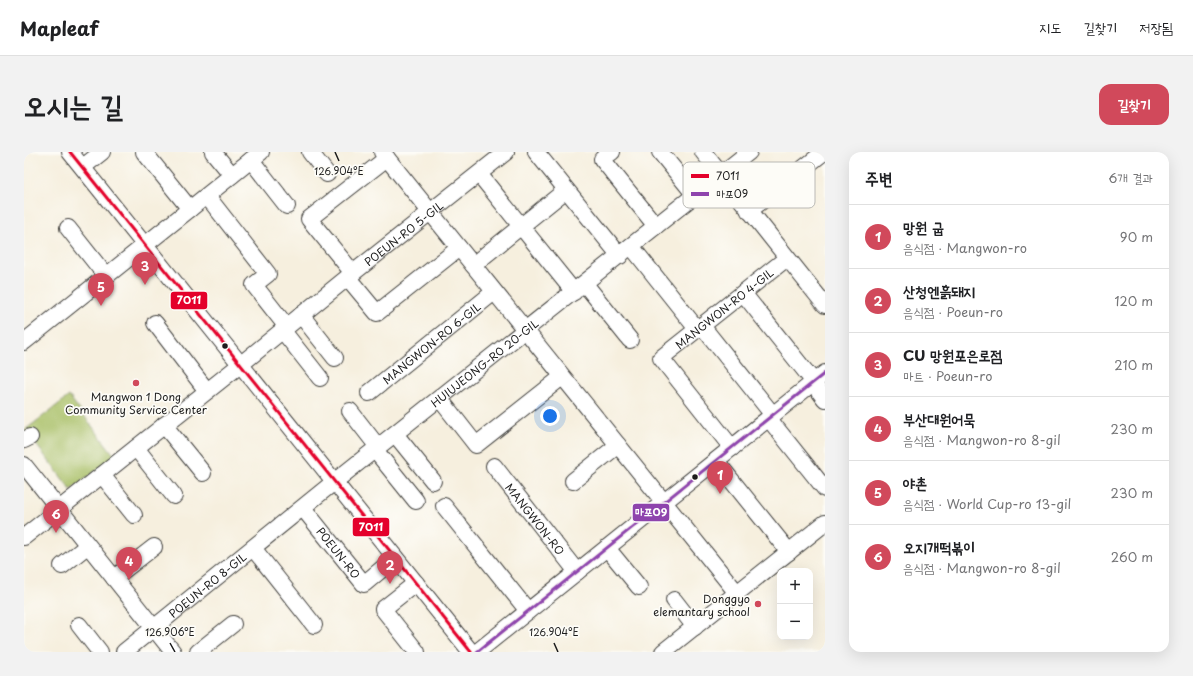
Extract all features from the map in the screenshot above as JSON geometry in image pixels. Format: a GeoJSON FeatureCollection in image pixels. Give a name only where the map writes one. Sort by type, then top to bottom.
{"type":"FeatureCollection","features":[{"type":"Feature","properties":{"kind":"street"},"geometry":{"type":"LineString","coordinates":[[70,152],[471,652]]}},
{"type":"Feature","properties":{"kind":"street"},"geometry":{"type":"LineString","coordinates":[[83,167],[102,152]]}},
{"type":"Feature","properties":{"kind":"street"},"geometry":{"type":"LineString","coordinates":[[144,152],[190,209]]}},
{"type":"Feature","properties":{"kind":"street"},"geometry":{"type":"LineString","coordinates":[[213,152],[232,175]]}},
{"type":"Feature","properties":{"kind":"street"},"geometry":{"type":"LineString","coordinates":[[310,152],[327,174]]}},
{"type":"Feature","properties":{"kind":"street","name":"POEUN-RO 5-GIL"},"geometry":{"type":"LineString","coordinates":[[24,537],[506,152]]}},
{"type":"Feature","properties":{"kind":"street"},"geometry":{"type":"LineString","coordinates":[[536,152],[566,190],[700,327],[771,417],[825,489]]}},
{"type":"Feature","properties":{"kind":"street"},"geometry":{"type":"LineString","coordinates":[[612,152],[602,160],[656,226]]}},
{"type":"Feature","properties":{"kind":"street"},"geometry":{"type":"LineString","coordinates":[[660,152],[683,180]]}},
{"type":"Feature","properties":{"kind":"street"},"geometry":{"type":"LineString","coordinates":[[703,152],[711,162]]}},
{"type":"Feature","properties":{"kind":"street","name":"HUIUJEONG-RO 20-GIL"},"geometry":{"type":"LineString","coordinates":[[736,162],[749,152]]}},
{"type":"Feature","properties":{"kind":"street"},"geometry":{"type":"LineString","coordinates":[[811,162],[824,152]]}},
{"type":"Feature","properties":{"kind":"street"},"geometry":{"type":"LineString","coordinates":[[459,248],[377,313],[309,219],[384,155],[431,212],[525,331],[737,593]]}},
{"type":"Feature","properties":{"kind":"street"},"geometry":{"type":"LineString","coordinates":[[24,342],[256,156],[287,206]]}},
{"type":"Feature","properties":{"kind":"street"},"geometry":{"type":"LineString","coordinates":[[479,174],[521,226],[630,340]]}},
{"type":"Feature","properties":{"kind":"street"},"geometry":{"type":"LineString","coordinates":[[473,265],[566,190]]}},
{"type":"Feature","properties":{"kind":"street"},"geometry":{"type":"LineString","coordinates":[[206,196],[268,274],[254,285],[320,378]]}},
{"type":"Feature","properties":{"kind":"street","name":"HUIUJEONG-RO 20-GIL"},"geometry":{"type":"LineString","coordinates":[[334,482],[683,205]]}},
{"type":"Feature","properties":{"kind":"street"},"geometry":{"type":"LineString","coordinates":[[747,208],[825,305]]}},
{"type":"Feature","properties":{"kind":"street"},"geometry":{"type":"LineString","coordinates":[[749,211],[753,208]]}},
{"type":"Feature","properties":{"kind":"street"},"geometry":{"type":"LineString","coordinates":[[68,228],[106,276]]}},
{"type":"Feature","properties":{"kind":"street","name":"MANGWON-RO 4-GIL"},"geometry":{"type":"LineString","coordinates":[[732,448],[661,358],[787,258]]}},
{"type":"Feature","properties":{"kind":"street","name":"MANGWON-RO 6-GIL"},"geometry":{"type":"LineString","coordinates":[[369,393],[494,292]]}},
{"type":"Feature","properties":{"kind":"street"},"geometry":{"type":"LineString","coordinates":[[743,293],[817,380],[825,399]]}},
{"type":"Feature","properties":{"kind":"street"},"geometry":{"type":"LineString","coordinates":[[301,315],[335,358]]}},
{"type":"Feature","properties":{"kind":"street"},"geometry":{"type":"LineString","coordinates":[[155,323],[207,391]]}},
{"type":"Feature","properties":{"kind":"street"},"geometry":{"type":"LineString","coordinates":[[440,399],[476,445],[562,377]]}},
{"type":"Feature","properties":{"kind":"street"},"geometry":{"type":"LineString","coordinates":[[476,652],[817,380]]}},
{"type":"Feature","properties":{"kind":"street"},"geometry":{"type":"LineString","coordinates":[[350,411],[416,501]]}},
{"type":"Feature","properties":{"kind":"street"},"geometry":{"type":"LineString","coordinates":[[164,425],[203,473]]}},
{"type":"Feature","properties":{"kind":"street"},"geometry":{"type":"LineString","coordinates":[[395,434],[433,481]]}},
{"type":"Feature","properties":{"kind":"street"},"geometry":{"type":"LineString","coordinates":[[573,481],[618,446]]}},
{"type":"Feature","properties":{"kind":"street"},"geometry":{"type":"LineString","coordinates":[[136,448],[174,496]]}},
{"type":"Feature","properties":{"kind":"street"},"geometry":{"type":"LineString","coordinates":[[716,461],[789,552]]}},
{"type":"Feature","properties":{"kind":"street"},"geometry":{"type":"LineString","coordinates":[[24,465],[87,546],[173,652]]}},
{"type":"Feature","properties":{"kind":"street","name":"MANGWON-RO"},"geometry":{"type":"LineString","coordinates":[[494,466],[577,572]]}},
{"type":"Feature","properties":{"kind":"street"},"geometry":{"type":"LineString","coordinates":[[102,474],[134,515]]}},
{"type":"Feature","properties":{"kind":"street","name":"POEUN-RO 8-GIL"},"geometry":{"type":"LineString","coordinates":[[124,652],[334,482]]}},
{"type":"Feature","properties":{"kind":"street"},"geometry":{"type":"LineString","coordinates":[[444,506],[528,611]]}},
{"type":"Feature","properties":{"kind":"street","name":"POEUN-RO"},"geometry":{"type":"LineString","coordinates":[[303,508],[364,584],[395,558]]}},
{"type":"Feature","properties":{"kind":"street"},"geometry":{"type":"LineString","coordinates":[[663,652],[825,523]]}},
{"type":"Feature","properties":{"kind":"street"},"geometry":{"type":"LineString","coordinates":[[62,566],[87,546]]}},
{"type":"Feature","properties":{"kind":"street"},"geometry":{"type":"LineString","coordinates":[[114,578],[154,547]]}},
{"type":"Feature","properties":{"kind":"street","name":"POEUN-RO 8-GIL"},"geometry":{"type":"LineString","coordinates":[[253,548],[314,625]]}},
{"type":"Feature","properties":{"kind":"street"},"geometry":{"type":"LineString","coordinates":[[607,548],[639,588]]}},
{"type":"Feature","properties":{"kind":"street"},"geometry":{"type":"LineString","coordinates":[[416,583],[383,609],[417,652]]}},
{"type":"Feature","properties":{"kind":"street"},"geometry":{"type":"LineString","coordinates":[[674,600],[695,627]]}},
{"type":"Feature","properties":{"kind":"street"},"geometry":{"type":"LineString","coordinates":[[198,652],[233,624]]}},
{"type":"Feature","properties":{"kind":"street"},"geometry":{"type":"LineString","coordinates":[[79,625],[100,652]]}},
{"type":"Feature","properties":{"kind":"green space"},"geometry":{"type":"Polygon","coordinates":[[[69,396],[115,456],[71,490],[25,430],[69,396]]]}},
{"type":"Feature","properties":{"kind":"transit line","name":"7011"},"geometry":{"type":"LineString","coordinates":[[70,152],[471,652]]}},
{"type":"Feature","properties":{"kind":"transit line","name":"마포09"},"geometry":{"type":"LineString","coordinates":[[477,652],[825,373]]}},
{"type":"Feature","properties":{"kind":"place","name":"CU 망원포은로점"},"geometry":{"type":"Point","coordinates":[145,285]}},
{"type":"Feature","properties":{"kind":"place","name":"야촌"},"geometry":{"type":"Point","coordinates":[101,306]}},
{"type":"Feature","properties":{"kind":"place","name":"Mangwon 1 Dong Community Service Center"},"geometry":{"type":"Point","coordinates":[136,383]}},
{"type":"Feature","properties":{"kind":"place","name":"망원 굽"},"geometry":{"type":"Point","coordinates":[720,494]}},
{"type":"Feature","properties":{"kind":"place","name":"오지개떡볶이"},"geometry":{"type":"Point","coordinates":[56,533]}},
{"type":"Feature","properties":{"kind":"place","name":"부산대원어묵"},"geometry":{"type":"Point","coordinates":[129,580]}},
{"type":"Feature","properties":{"kind":"place","name":"산청엔흙돼지"},"geometry":{"type":"Point","coordinates":[390,584]}},
{"type":"Feature","properties":{"kind":"place","name":"Donggyo elemantary school"},"geometry":{"type":"Point","coordinates":[758,604]}}]}
